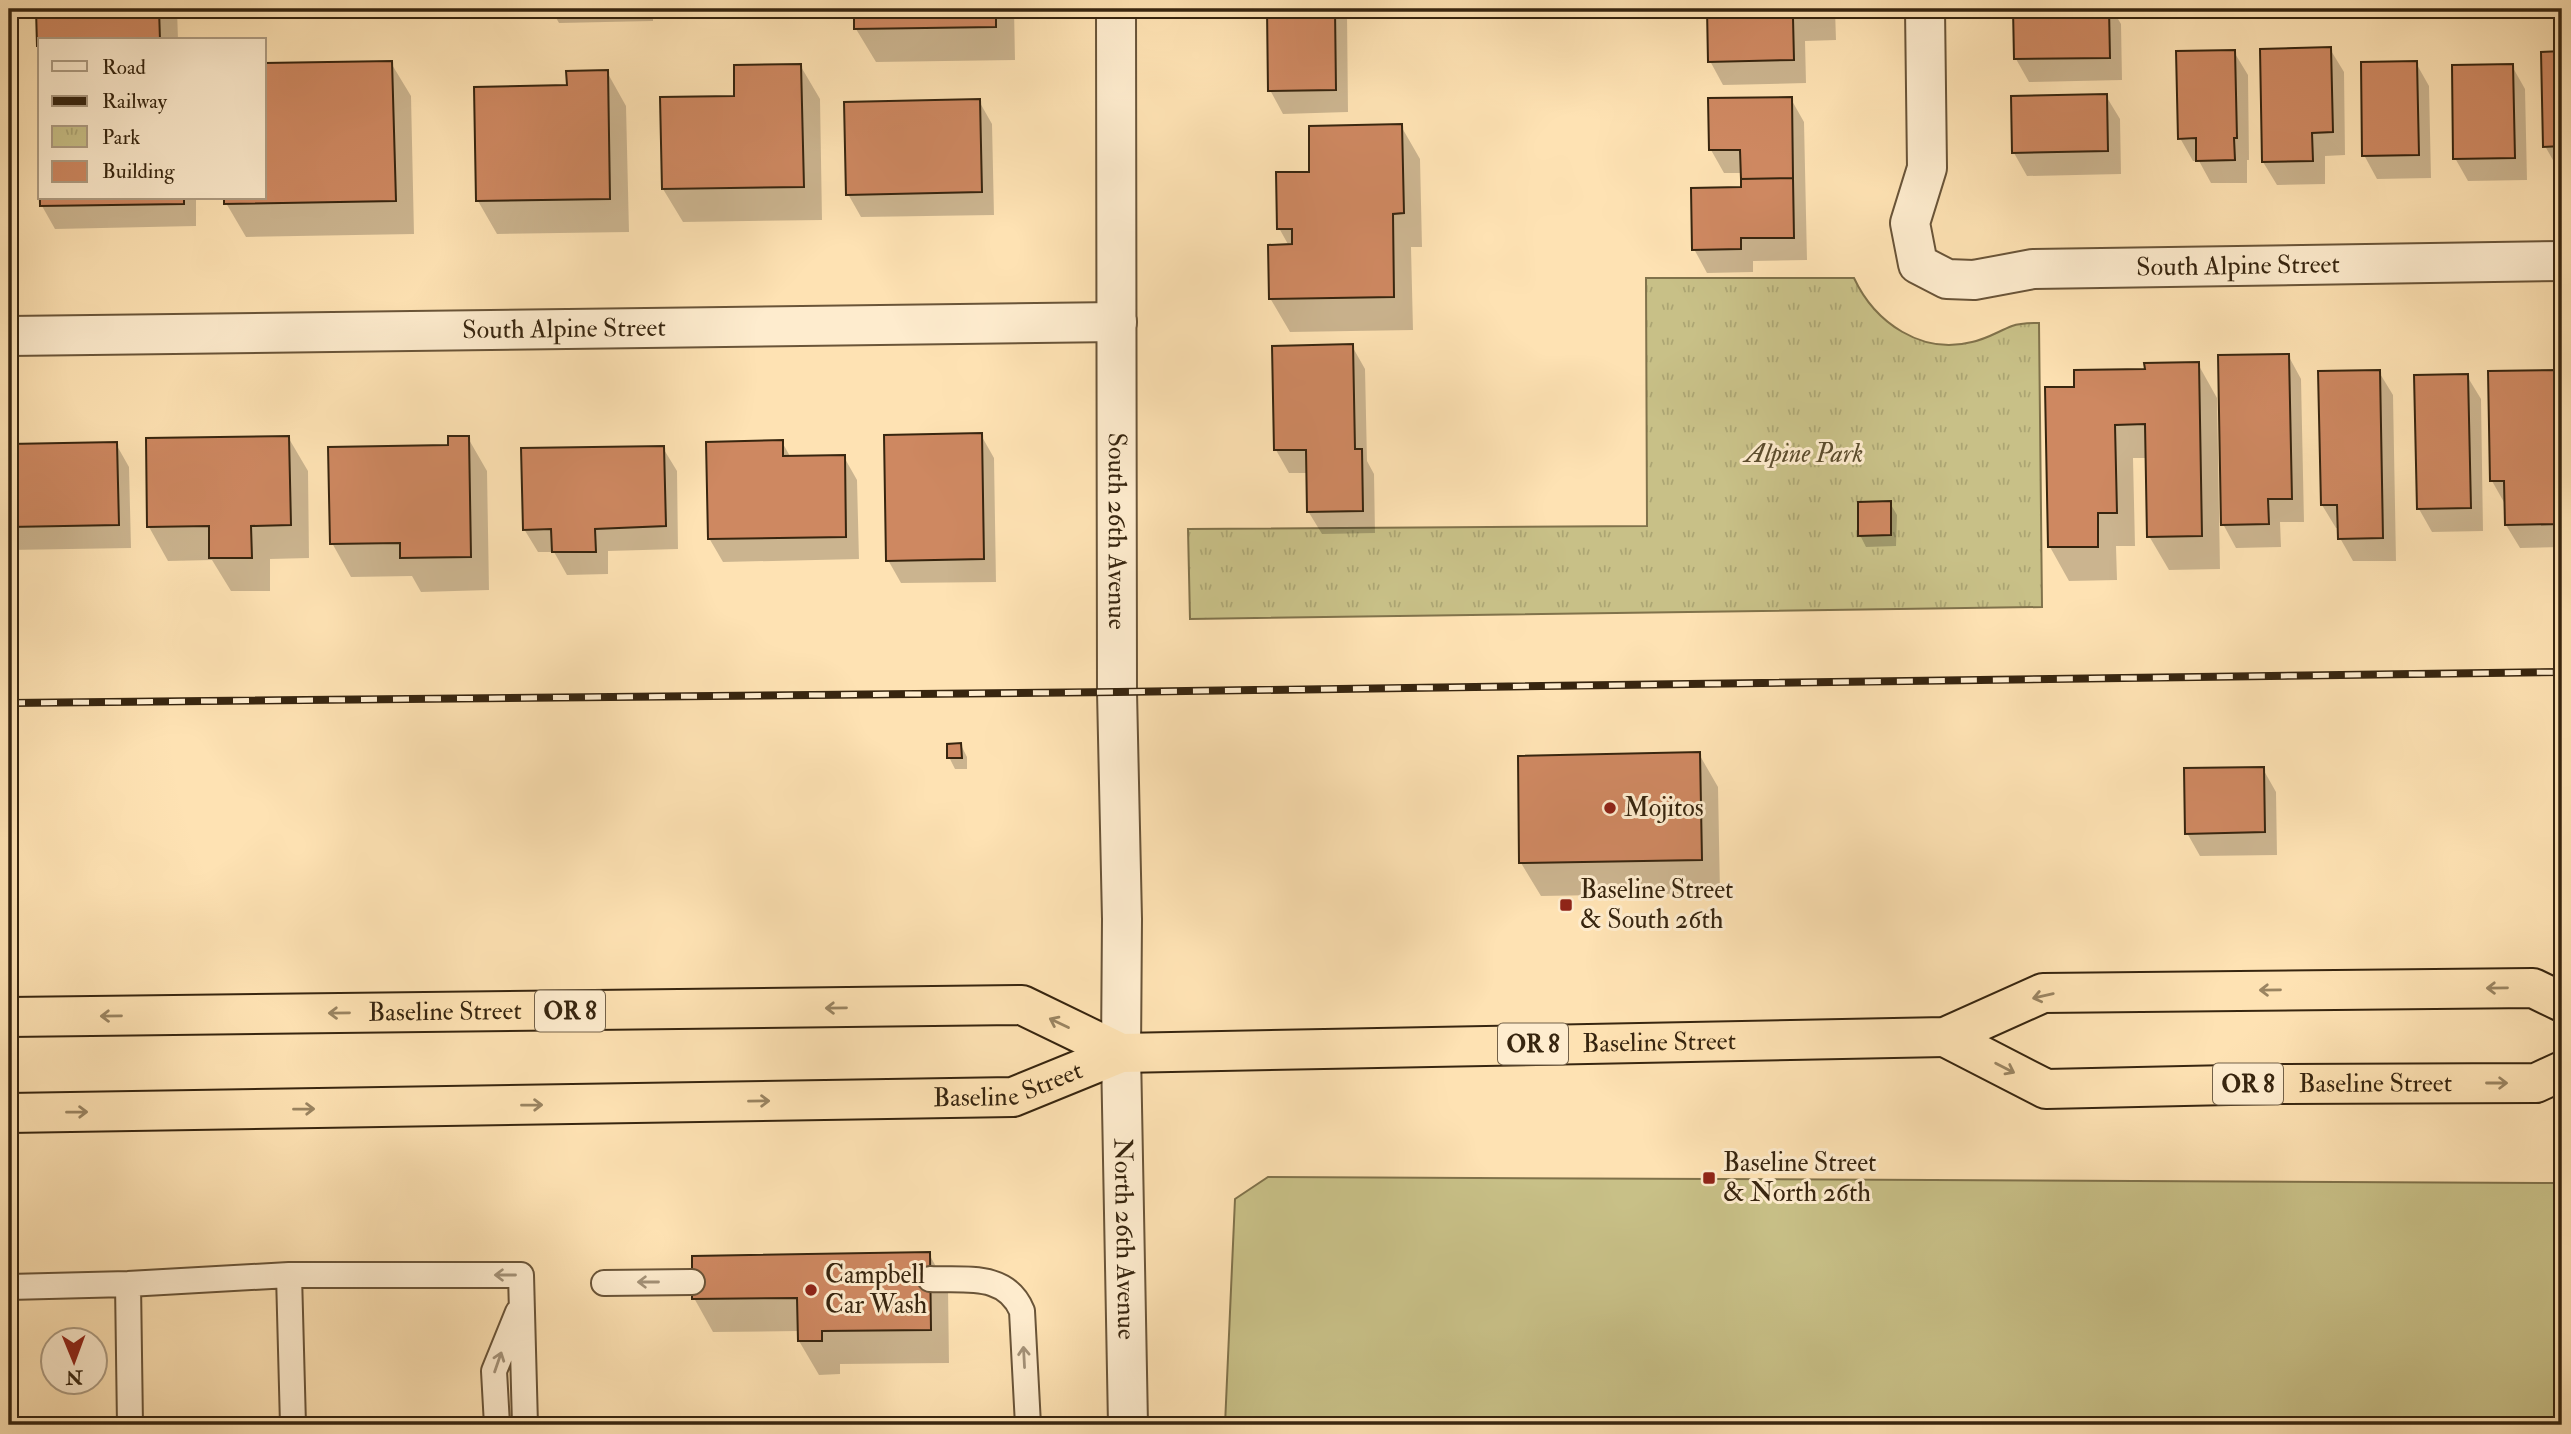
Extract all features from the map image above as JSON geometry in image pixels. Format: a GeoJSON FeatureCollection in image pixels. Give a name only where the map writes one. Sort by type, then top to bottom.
{"type":"FeatureCollection","features":[{"type":"Feature","properties":{"kind":"highway","name":"Baseline Street"},"geometry":{"type":"LineString","coordinates":[[9,1113],[1013,1097],[1121,1053],[1945,1037],[2043,993],[2533,988],[2562,1002]]}},
{"type":"Feature","properties":{"kind":"highway","name":"Baseline Street"},"geometry":{"type":"LineString","coordinates":[[9,1017],[1022,1005],[1121,1053]]}},
{"type":"Feature","properties":{"kind":"highway","name":"Baseline Street"},"geometry":{"type":"LineString","coordinates":[[1945,1037],[2046,1089],[2276,1084],[2536,1083],[2562,1070]]}},
{"type":"Feature","properties":{"kind":"street","name":"South 26th Avenue"},"geometry":{"type":"LineString","coordinates":[[1116,9],[1117,692],[1122,919],[1121,1053]]}},
{"type":"Feature","properties":{"kind":"street","name":"South Alpine Street"},"geometry":{"type":"LineString","coordinates":[[1925,9],[1927,168],[1910,223],[1918,264],[1947,279],[1974,279],[2033,269],[2562,261]]}},
{"type":"Feature","properties":{"kind":"street","name":"South Alpine Street"},"geometry":{"type":"LineString","coordinates":[[9,336],[1117,322]]}},
{"type":"Feature","properties":{"kind":"street","name":"North 26th Avenue"},"geometry":{"type":"LineString","coordinates":[[1121,1053],[1128,1425]]}},
{"type":"Feature","properties":{"kind":"lane"},"geometry":{"type":"LineString","coordinates":[[289,1275],[293,1425]]}},
{"type":"Feature","properties":{"kind":"lane"},"geometry":{"type":"LineString","coordinates":[[9,1287],[289,1275],[521,1275],[525,1425]]}},
{"type":"Feature","properties":{"kind":"lane"},"geometry":{"type":"LineString","coordinates":[[930,1279],[992,1282],[1002,1286],[1018,1301],[1022,1311],[1028,1425]]}},
{"type":"Feature","properties":{"kind":"lane"},"geometry":{"type":"LineString","coordinates":[[604,1283],[692,1282]]}},
{"type":"Feature","properties":{"kind":"lane"},"geometry":{"type":"LineString","coordinates":[[128,1284],[130,1425]]}},
{"type":"Feature","properties":{"kind":"lane"},"geometry":{"type":"LineString","coordinates":[[496,1425],[494,1371],[522,1302]]}},
{"type":"Feature","properties":{"kind":"green space","name":"Alpine Park"},"geometry":{"type":"Polygon","coordinates":[[[1646,278],[1854,278],[1874,309],[1887,321],[1902,332],[1935,344],[1972,342],[2015,325],[2039,323],[2042,607],[1190,619],[1188,529],[1647,526],[1646,278]]]}},
{"type":"Feature","properties":{"kind":"green space"},"geometry":{"type":"Polygon","coordinates":[[[1268,1177],[2562,1183],[2562,1267],[2555,1301],[2562,1314],[2562,1425],[1225,1425],[1235,1199],[1268,1177]]]}},
{"type":"Feature","properties":{"kind":"building"},"geometry":{"type":"Polygon","coordinates":[[[36,9],[159,9],[160,38],[38,38],[37,46],[36,9]]]}},
{"type":"Feature","properties":{"kind":"building"},"geometry":{"type":"Polygon","coordinates":[[[854,9],[996,9],[996,27],[854,29],[854,9]]]}},
{"type":"Feature","properties":{"kind":"building"},"geometry":{"type":"Polygon","coordinates":[[[1267,9],[1335,9],[1336,90],[1268,91],[1267,9]]]}},
{"type":"Feature","properties":{"kind":"building"},"geometry":{"type":"Polygon","coordinates":[[[1707,9],[1823,9],[1823,17],[1793,18],[1794,60],[1708,62],[1707,9]]]}},
{"type":"Feature","properties":{"kind":"building"},"geometry":{"type":"Polygon","coordinates":[[[2013,9],[2109,9],[2110,58],[2014,59],[2013,9]]]}},
{"type":"Feature","properties":{"kind":"building"},"geometry":{"type":"Polygon","coordinates":[[[2331,47],[2333,132],[2312,133],[2313,161],[2262,162],[2260,49],[2331,47]]]}},
{"type":"Feature","properties":{"kind":"building"},"geometry":{"type":"Polygon","coordinates":[[[2235,50],[2235,160],[2196,161],[2196,138],[2178,139],[2176,51],[2235,50]]]}},
{"type":"Feature","properties":{"kind":"building"},"geometry":{"type":"Polygon","coordinates":[[[2562,51],[2562,146],[2543,147],[2541,52],[2562,51]]]}},
{"type":"Feature","properties":{"kind":"building"},"geometry":{"type":"Polygon","coordinates":[[[392,61],[396,201],[224,204],[224,200],[266,200],[266,63],[392,61]]]}},
{"type":"Feature","properties":{"kind":"building"},"geometry":{"type":"Polygon","coordinates":[[[2417,61],[2419,155],[2362,156],[2361,62],[2417,61]]]}},
{"type":"Feature","properties":{"kind":"building"},"geometry":{"type":"Polygon","coordinates":[[[801,64],[804,187],[662,189],[660,97],[734,96],[734,65],[801,64]]]}},
{"type":"Feature","properties":{"kind":"building"},"geometry":{"type":"Polygon","coordinates":[[[2513,64],[2515,158],[2453,159],[2452,65],[2513,64]]]}},
{"type":"Feature","properties":{"kind":"building"},"geometry":{"type":"Polygon","coordinates":[[[608,70],[610,199],[476,201],[474,87],[567,85],[566,71],[608,70]]]}},
{"type":"Feature","properties":{"kind":"building"},"geometry":{"type":"Polygon","coordinates":[[[2107,94],[2108,151],[2012,153],[2011,96],[2107,94]]]}},
{"type":"Feature","properties":{"kind":"building"},"geometry":{"type":"Polygon","coordinates":[[[1792,97],[1793,178],[1741,179],[1740,150],[1709,150],[1708,98],[1792,97]]]}},
{"type":"Feature","properties":{"kind":"building"},"geometry":{"type":"Polygon","coordinates":[[[980,99],[982,192],[846,195],[844,102],[980,99]]]}},
{"type":"Feature","properties":{"kind":"building"},"geometry":{"type":"Polygon","coordinates":[[[1402,124],[1404,213],[1393,214],[1394,297],[1269,299],[1268,245],[1292,244],[1292,229],[1277,229],[1276,172],[1309,172],[1309,126],[1402,124]]]}},
{"type":"Feature","properties":{"kind":"building"},"geometry":{"type":"Polygon","coordinates":[[[1793,178],[1794,238],[1741,238],[1741,249],[1692,250],[1691,188],[1741,187],[1741,179],[1793,178]]]}},
{"type":"Feature","properties":{"kind":"building"},"geometry":{"type":"Polygon","coordinates":[[[40,200],[184,200],[184,204],[40,206],[40,200]]]}},
{"type":"Feature","properties":{"kind":"building"},"geometry":{"type":"Polygon","coordinates":[[[1353,344],[1355,449],[1362,449],[1363,511],[1307,512],[1306,450],[1274,450],[1272,346],[1353,344]]]}},
{"type":"Feature","properties":{"kind":"building"},"geometry":{"type":"Polygon","coordinates":[[[2289,354],[2292,499],[2268,499],[2269,524],[2221,525],[2218,355],[2289,354]]]}},
{"type":"Feature","properties":{"kind":"building"},"geometry":{"type":"Polygon","coordinates":[[[2199,362],[2202,536],[2147,537],[2145,424],[2115,425],[2117,513],[2098,513],[2098,547],[2048,547],[2045,387],[2074,387],[2074,370],[2145,369],[2144,363],[2199,362]]]}},
{"type":"Feature","properties":{"kind":"building"},"geometry":{"type":"Polygon","coordinates":[[[2380,370],[2383,538],[2338,539],[2337,505],[2321,505],[2318,371],[2380,370]]]}},
{"type":"Feature","properties":{"kind":"building"},"geometry":{"type":"Polygon","coordinates":[[[2558,370],[2561,524],[2505,525],[2504,481],[2490,481],[2488,371],[2558,370]]]}},
{"type":"Feature","properties":{"kind":"building"},"geometry":{"type":"Polygon","coordinates":[[[2468,374],[2471,508],[2417,509],[2414,375],[2468,374]]]}},
{"type":"Feature","properties":{"kind":"building"},"geometry":{"type":"Polygon","coordinates":[[[982,433],[984,559],[886,561],[884,435],[982,433]]]}},
{"type":"Feature","properties":{"kind":"building"},"geometry":{"type":"Polygon","coordinates":[[[289,436],[291,525],[251,526],[252,558],[209,558],[209,526],[147,527],[146,438],[289,436]]]}},
{"type":"Feature","properties":{"kind":"building"},"geometry":{"type":"Polygon","coordinates":[[[448,436],[469,436],[471,557],[400,558],[400,543],[330,544],[328,447],[448,445],[448,436]]]}},
{"type":"Feature","properties":{"kind":"building"},"geometry":{"type":"Polygon","coordinates":[[[783,440],[783,456],[845,455],[846,537],[708,539],[706,442],[783,440]]]}},
{"type":"Feature","properties":{"kind":"building"},"geometry":{"type":"Polygon","coordinates":[[[117,442],[119,525],[9,527],[9,444],[117,442]]]}},
{"type":"Feature","properties":{"kind":"building"},"geometry":{"type":"Polygon","coordinates":[[[664,446],[666,526],[595,529],[596,552],[552,552],[551,529],[523,530],[521,448],[664,446]]]}},
{"type":"Feature","properties":{"kind":"building"},"geometry":{"type":"Polygon","coordinates":[[[1891,501],[1891,535],[1858,536],[1858,502],[1891,501]]]}},
{"type":"Feature","properties":{"kind":"building"},"geometry":{"type":"Polygon","coordinates":[[[961,743],[962,758],[947,758],[947,744],[961,743]]]}},
{"type":"Feature","properties":{"kind":"building","name":"Mojitos"},"geometry":{"type":"Polygon","coordinates":[[[1700,752],[1702,860],[1519,863],[1518,756],[1700,752]]]}},
{"type":"Feature","properties":{"kind":"building"},"geometry":{"type":"Polygon","coordinates":[[[2264,767],[2265,832],[2185,834],[2184,768],[2264,767]]]}},
{"type":"Feature","properties":{"kind":"building","name":"Campbell Car Wash"},"geometry":{"type":"Polygon","coordinates":[[[930,1252],[931,1330],[822,1331],[822,1341],[798,1341],[797,1298],[692,1299],[692,1256],[930,1252]]]}},
{"type":"Feature","properties":{"kind":"railway"},"geometry":{"type":"LineString","coordinates":[[9,703],[1117,692],[2562,672]]}},
{"type":"Feature","properties":{"kind":"place","name":"Mojitos"},"geometry":{"type":"Point","coordinates":[1610,808]}},
{"type":"Feature","properties":{"kind":"place","name":"Baseline Street & South 26th"},"geometry":{"type":"Point","coordinates":[1566,905]}},
{"type":"Feature","properties":{"kind":"place","name":"Baseline Street & North 26th"},"geometry":{"type":"Point","coordinates":[1709,1178]}},
{"type":"Feature","properties":{"kind":"place","name":"Campbell Car Wash"},"geometry":{"type":"Point","coordinates":[811,1290]}}]}
